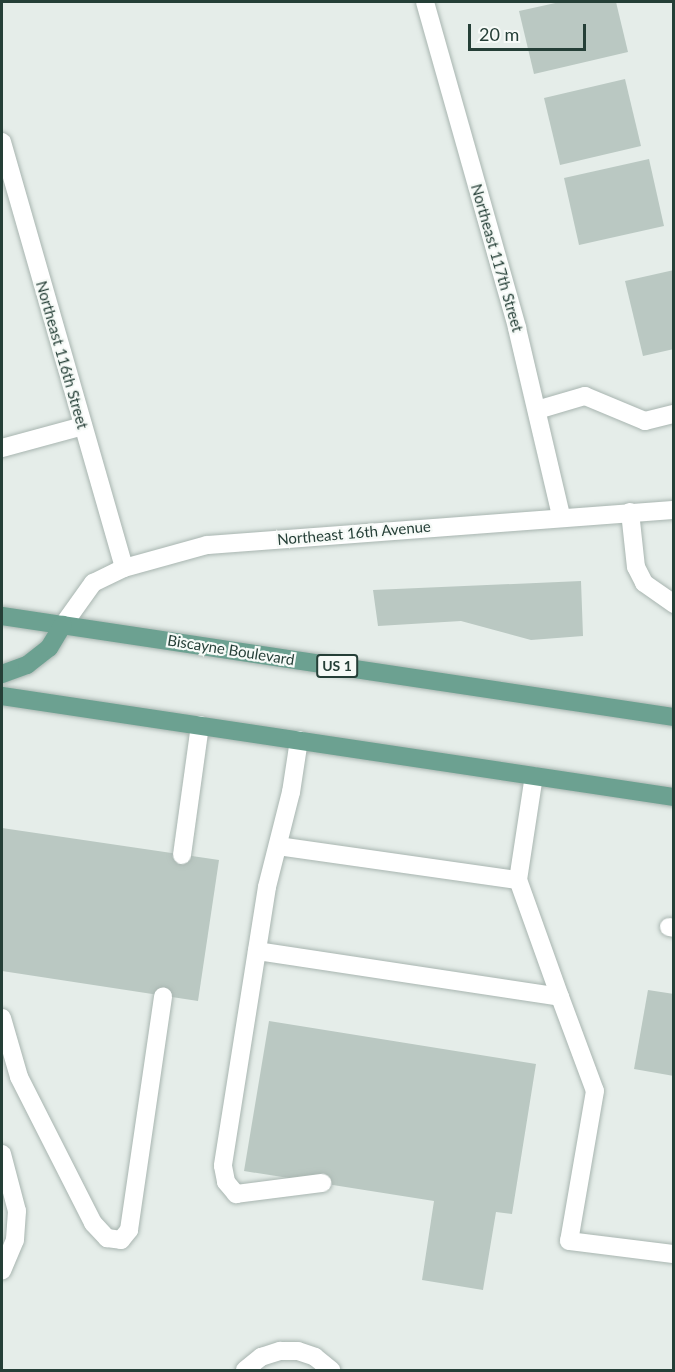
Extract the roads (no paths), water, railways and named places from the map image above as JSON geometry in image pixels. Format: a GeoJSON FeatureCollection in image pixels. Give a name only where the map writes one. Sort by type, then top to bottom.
{"type":"FeatureCollection","features":[{"type":"Feature","properties":{"kind":"main road","name":"Biscayne Boulevard"},"geometry":{"type":"LineString","coordinates":[[2,616],[674,717]]}},
{"type":"Feature","properties":{"kind":"main road"},"geometry":{"type":"LineString","coordinates":[[2,674],[27,665],[49,648],[63,625]]}},
{"type":"Feature","properties":{"kind":"main road"},"geometry":{"type":"LineString","coordinates":[[2,696],[674,796]]}},
{"type":"Feature","properties":{"kind":"street","name":"Northeast 117th Street"},"geometry":{"type":"LineString","coordinates":[[425,2],[537,410],[561,516]]}},
{"type":"Feature","properties":{"kind":"street","name":"Northeast 116th Street"},"geometry":{"type":"LineString","coordinates":[[2,142],[124,568]]}},
{"type":"Feature","properties":{"kind":"street"},"geometry":{"type":"LineString","coordinates":[[537,410],[585,396],[645,421],[674,414]]}},
{"type":"Feature","properties":{"kind":"street"},"geometry":{"type":"LineString","coordinates":[[2,448],[83,426]]}},
{"type":"Feature","properties":{"kind":"street","name":"Northeast 16th Avenue"},"geometry":{"type":"LineString","coordinates":[[63,625],[93,583],[124,568],[207,545],[561,516],[674,510]]}},
{"type":"Feature","properties":{"kind":"street"},"geometry":{"type":"LineString","coordinates":[[630,512],[632,544],[640,575],[657,596],[674,604]]}},
{"type":"Feature","properties":{"kind":"street"},"geometry":{"type":"LineString","coordinates":[[183,855],[200,725]]}},
{"type":"Feature","properties":{"kind":"street"},"geometry":{"type":"LineString","coordinates":[[299,740],[257,951],[223,1166],[226,1182],[236,1194],[322,1183]]}},
{"type":"Feature","properties":{"kind":"street"},"geometry":{"type":"LineString","coordinates":[[534,776],[518,880],[595,1091],[569,1241],[674,1254]]}},
{"type":"Feature","properties":{"kind":"street"},"geometry":{"type":"LineString","coordinates":[[278,846],[518,880]]}},
{"type":"Feature","properties":{"kind":"street"},"geometry":{"type":"LineString","coordinates":[[257,951],[560,996]]}},
{"type":"Feature","properties":{"kind":"street"},"geometry":{"type":"LineString","coordinates":[[2,1018],[19,1077],[93,1223],[107,1238],[121,1240],[129,1230],[163,996]]}},
{"type":"Feature","properties":{"kind":"street"},"geometry":{"type":"LineString","coordinates":[[2,1154],[17,1211],[15,1240],[2,1270]]}},
{"type":"Feature","properties":{"kind":"street"},"geometry":{"type":"LineString","coordinates":[[245,1371],[261,1357],[298,1351],[315,1357],[331,1371]]}}]}
